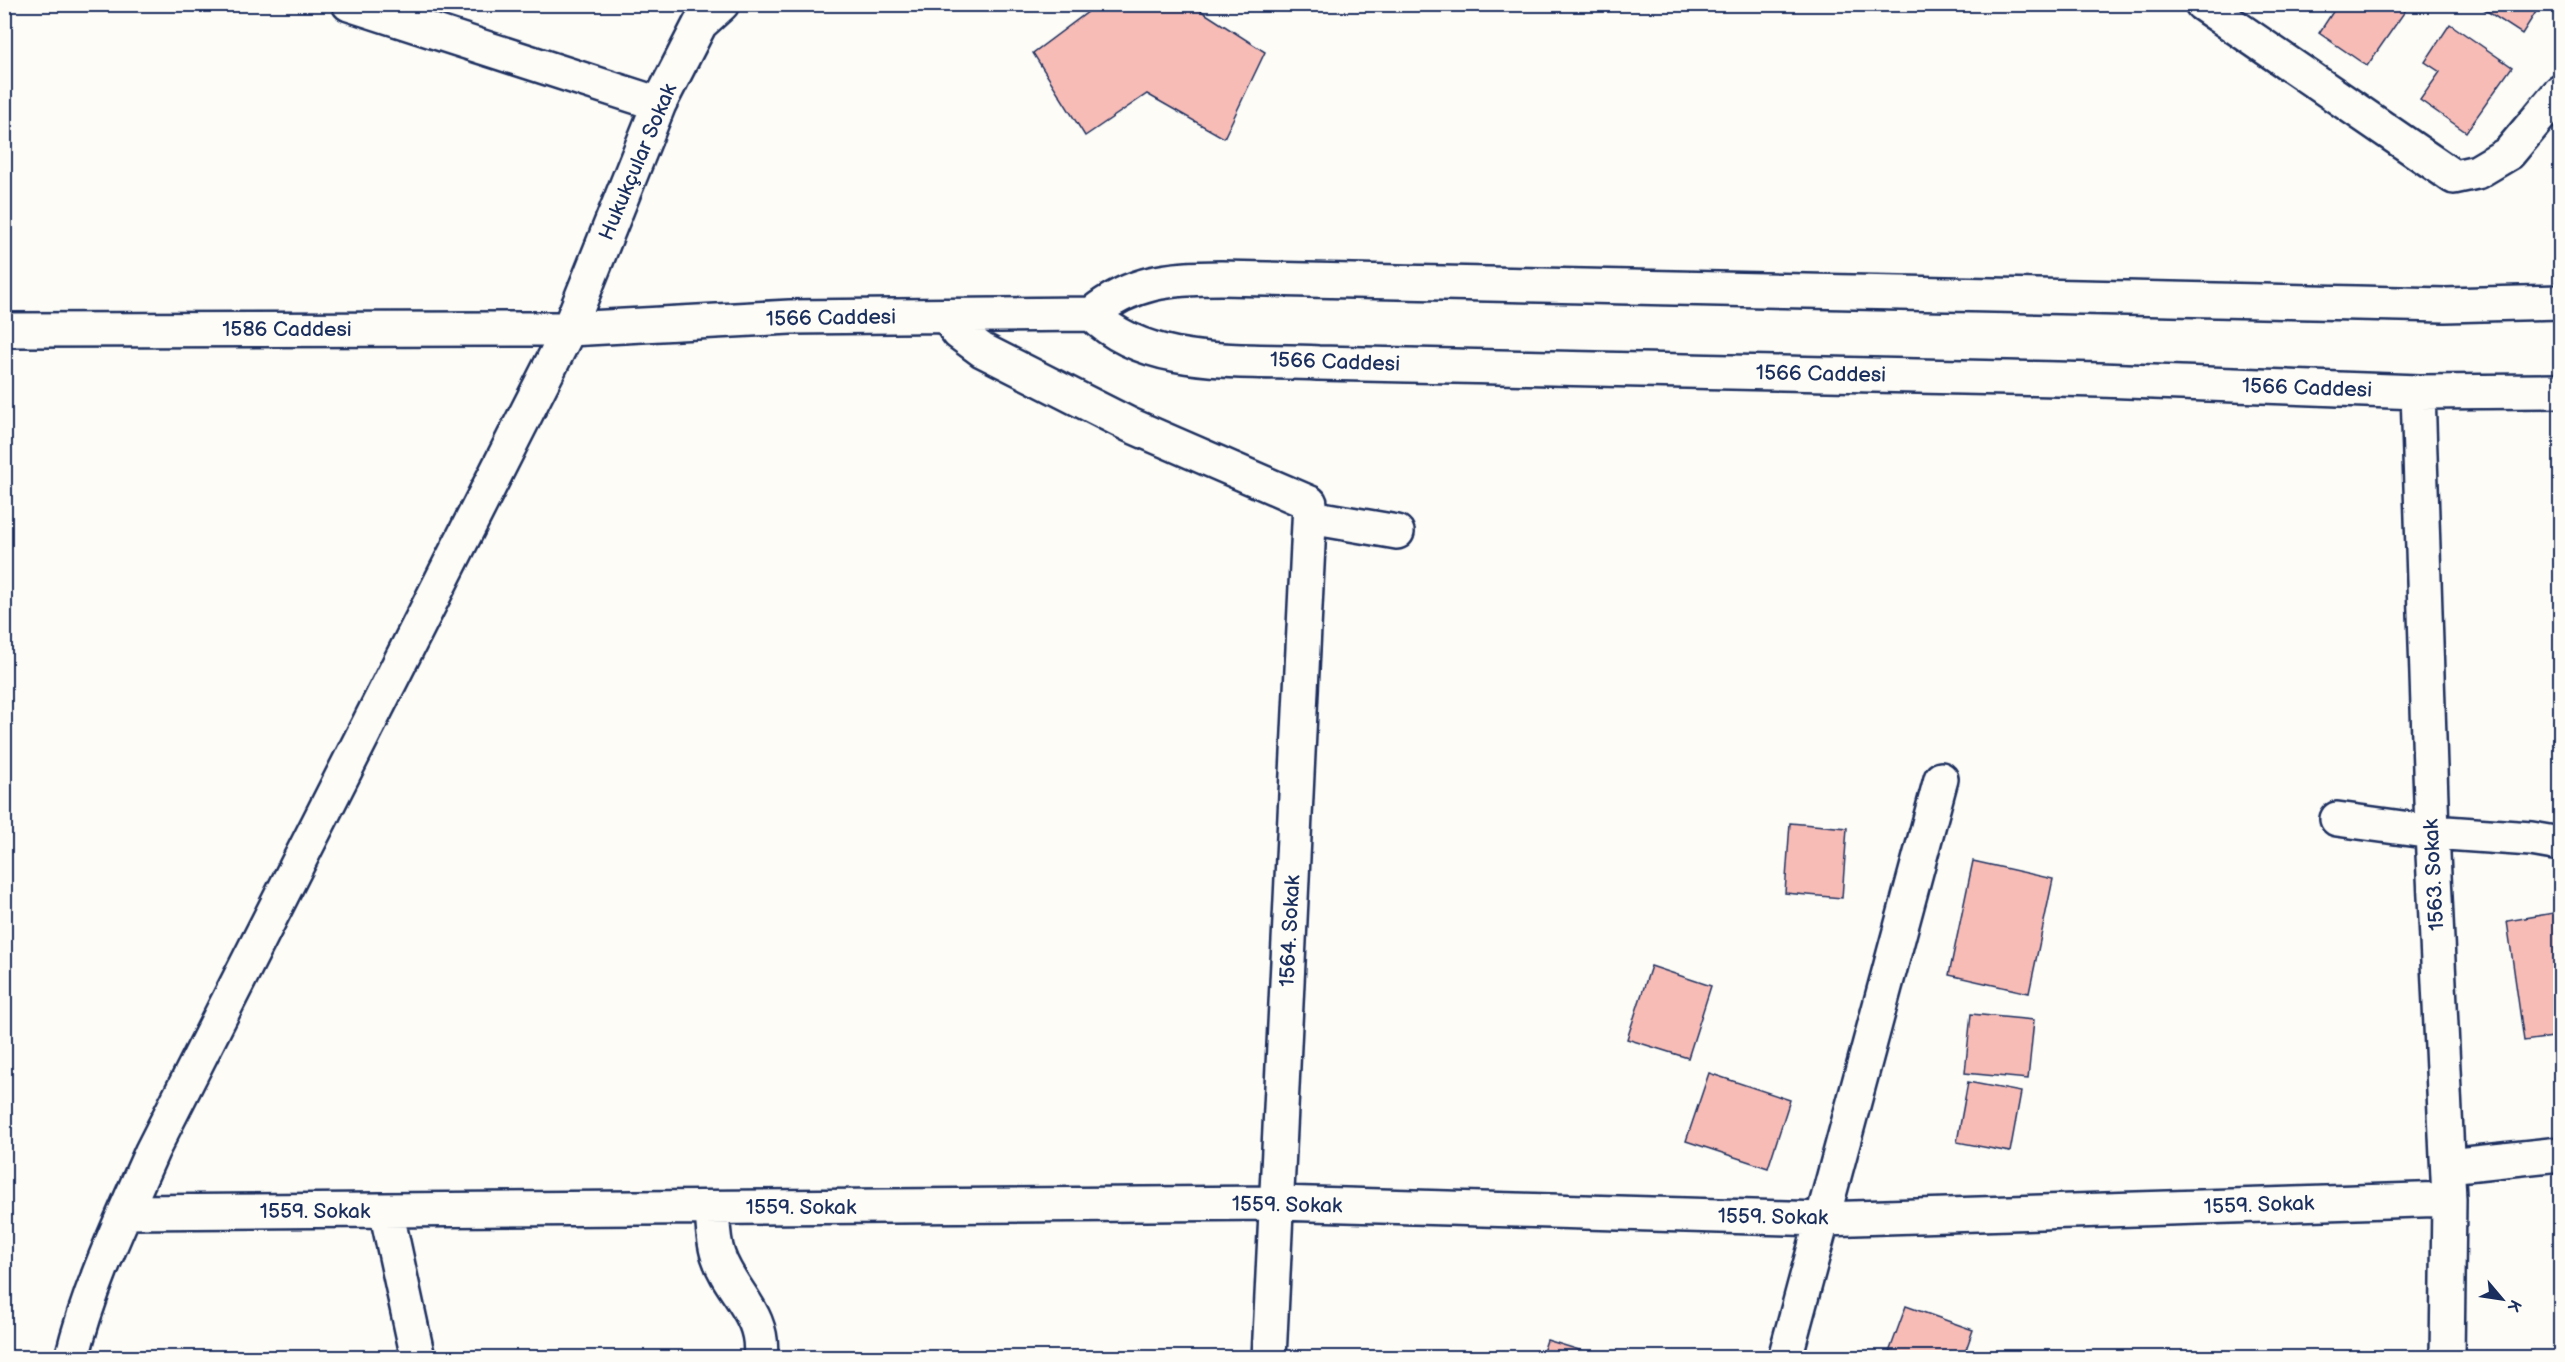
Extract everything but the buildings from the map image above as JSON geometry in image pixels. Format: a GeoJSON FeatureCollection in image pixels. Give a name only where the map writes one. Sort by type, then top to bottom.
{"type":"FeatureCollection","features":[{"type":"Feature","properties":{"kind":"street"},"geometry":{"type":"LineString","coordinates":[[349,4],[659,104]]}},
{"type":"Feature","properties":{"kind":"street","name":"Hukukçular Sokak"},"geometry":{"type":"LineString","coordinates":[[72,1358],[78,1331],[152,1150],[569,329],[659,104],[700,24],[722,4]]}},
{"type":"Feature","properties":{"kind":"street"},"geometry":{"type":"LineString","coordinates":[[2202,4],[2454,177],[2477,172],[2510,153],[2560,93]]}},
{"type":"Feature","properties":{"kind":"street"},"geometry":{"type":"LineString","coordinates":[[1092,314],[1112,297],[1172,278],[2433,305],[2560,302]]}},
{"type":"Feature","properties":{"kind":"street","name":"1566 Caddesi"},"geometry":{"type":"LineString","coordinates":[[569,329],[790,317],[1092,314],[1108,330],[1130,340],[1162,353],[1197,357],[1341,363],[2100,380],[2418,392],[2560,391]]}},
{"type":"Feature","properties":{"kind":"street"},"geometry":{"type":"LineString","coordinates":[[950,316],[950,321],[960,333],[982,350],[1130,425],[1310,510],[1397,532]]}},
{"type":"Feature","properties":{"kind":"street","name":"1586 Caddesi"},"geometry":{"type":"LineString","coordinates":[[4,330],[569,329]]}},
{"type":"Feature","properties":{"kind":"street","name":"1563. Sokak"},"geometry":{"type":"LineString","coordinates":[[2418,392],[2432,832],[2449,1199],[2447,1358]]}},
{"type":"Feature","properties":{"kind":"street","name":"1564. Sokak"},"geometry":{"type":"LineString","coordinates":[[1269,1358],[1310,510]]}},
{"type":"Feature","properties":{"kind":"street"},"geometry":{"type":"LineString","coordinates":[[1785,1358],[1941,779]]}},
{"type":"Feature","properties":{"kind":"street"},"geometry":{"type":"LineString","coordinates":[[2337,819],[2432,832],[2531,839],[2560,844]]}},
{"type":"Feature","properties":{"kind":"street"},"geometry":{"type":"LineString","coordinates":[[2448,1166],[2560,1154]]}},
{"type":"Feature","properties":{"kind":"street","name":"1559. Sokak"},"geometry":{"type":"LineString","coordinates":[[125,1212],[1278,1203],[1823,1219],[2449,1199]]}},
{"type":"Feature","properties":{"kind":"street"},"geometry":{"type":"LineString","coordinates":[[712,1208],[718,1256],[758,1324],[760,1358]]}},
{"type":"Feature","properties":{"kind":"street"},"geometry":{"type":"LineString","coordinates":[[386,1210],[418,1358]]}}]}
